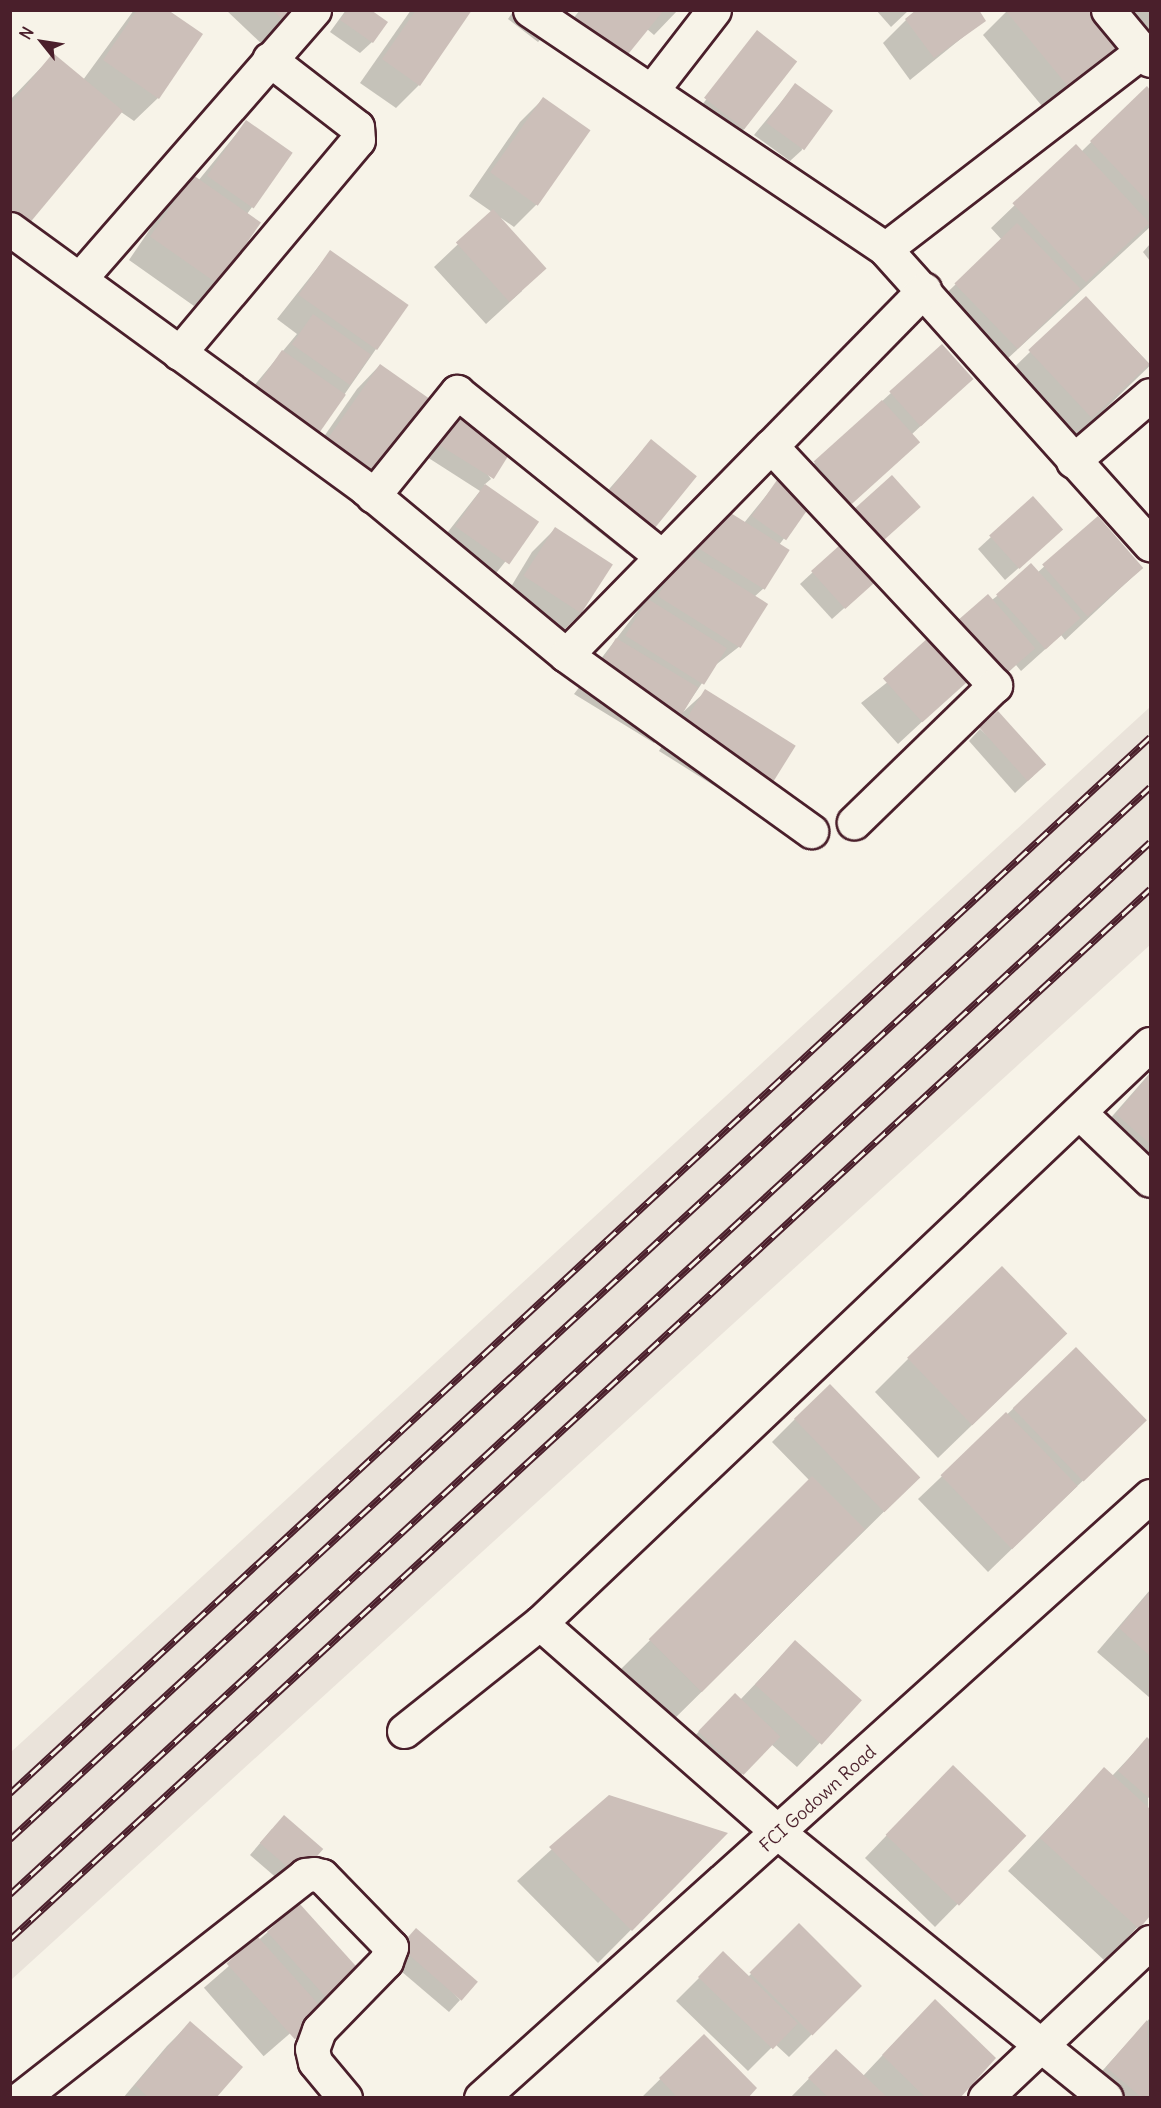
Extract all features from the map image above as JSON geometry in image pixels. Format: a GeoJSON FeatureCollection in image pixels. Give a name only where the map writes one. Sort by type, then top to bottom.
{"type":"FeatureCollection","features":[{"type":"Feature","properties":{"kind":"street"},"geometry":{"type":"LineString","coordinates":[[82,276],[314,10]]}},
{"type":"Feature","properties":{"kind":"street"},"geometry":{"type":"LineString","coordinates":[[530,10],[885,249],[924,290],[1072,461],[1150,544]]}},
{"type":"Feature","properties":{"kind":"street"},"geometry":{"type":"LineString","coordinates":[[652,90],[714,10]]}},
{"type":"Feature","properties":{"kind":"street"},"geometry":{"type":"LineString","coordinates":[[885,249],[1146,55],[1108,10]]}},
{"type":"Feature","properties":{"kind":"street"},"geometry":{"type":"LineString","coordinates":[[178,353],[358,140],[357,127],[269,59]]}},
{"type":"Feature","properties":{"kind":"street"},"geometry":{"type":"LineString","coordinates":[[10,229],[82,276],[178,353],[373,496],[566,655],[811,831]]}},
{"type":"Feature","properties":{"kind":"street"},"geometry":{"type":"LineString","coordinates":[[566,655],[924,290]]}},
{"type":"Feature","properties":{"kind":"street"},"geometry":{"type":"LineString","coordinates":[[373,496],[457,392],[662,556]]}},
{"type":"Feature","properties":{"kind":"street"},"geometry":{"type":"LineString","coordinates":[[1072,461],[1150,395]]}},
{"type":"Feature","properties":{"kind":"street"},"geometry":{"type":"LineString","coordinates":[[771,446],[995,685],[854,822]]}},
{"type":"Feature","properties":{"kind":"street"},"geometry":{"type":"LineString","coordinates":[[404,1731],[540,1623],[1081,1114],[1150,1044]]}},
{"type":"Feature","properties":{"kind":"street"},"geometry":{"type":"LineString","coordinates":[[1081,1114],[1150,1180]]}},
{"type":"Feature","properties":{"kind":"street","name":"FCI Godown Road"},"geometry":{"type":"LineString","coordinates":[[481,2097],[780,1834],[1150,1496]]}},
{"type":"Feature","properties":{"kind":"street"},"geometry":{"type":"LineString","coordinates":[[540,1623],[780,1834],[1106,2097]]}},
{"type":"Feature","properties":{"kind":"street"},"geometry":{"type":"LineString","coordinates":[[21,2097],[305,1875],[314,1874],[322,1876],[391,1947],[386,1961],[319,2030],[312,2049],[315,2062],[345,2097]]}},
{"type":"Feature","properties":{"kind":"street"},"geometry":{"type":"LineString","coordinates":[[985,2097],[1150,1942]]}},
{"type":"Feature","properties":{"kind":"shaded area"},"geometry":{"type":"Polygon","coordinates":[[[1150,707],[1150,945],[11,1980],[11,1752],[1150,707]]]}},
{"type":"Feature","properties":{"kind":"building"},"geometry":{"type":"Polygon","coordinates":[[[137,10],[168,10],[203,34],[159,99],[103,60],[137,10]]]}},
{"type":"Feature","properties":{"kind":"building"},"geometry":{"type":"Polygon","coordinates":[[[272,10],[303,10],[290,26],[272,10]]]}},
{"type":"Feature","properties":{"kind":"building"},"geometry":{"type":"Polygon","coordinates":[[[347,10],[371,10],[388,22],[373,43],[340,20],[347,10]]]}},
{"type":"Feature","properties":{"kind":"building"},"geometry":{"type":"Polygon","coordinates":[[[416,10],[472,10],[420,86],[382,59],[416,10]]]}},
{"type":"Feature","properties":{"kind":"building"},"geometry":{"type":"Polygon","coordinates":[[[582,10],[664,10],[625,58],[576,18],[582,10]]]}},
{"type":"Feature","properties":{"kind":"building"},"geometry":{"type":"Polygon","coordinates":[[[916,10],[979,10],[986,21],[934,58],[905,19],[916,10]]]}},
{"type":"Feature","properties":{"kind":"building"},"geometry":{"type":"Polygon","coordinates":[[[1005,10],[1093,10],[1122,46],[1071,90],[1005,10]]]}},
{"type":"Feature","properties":{"kind":"building"},"geometry":{"type":"Polygon","coordinates":[[[757,30],[797,61],[744,129],[704,98],[757,30]]]}},
{"type":"Feature","properties":{"kind":"building"},"geometry":{"type":"Polygon","coordinates":[[[53,53],[123,111],[28,225],[10,210],[10,105],[53,53]]]}},
{"type":"Feature","properties":{"kind":"building"},"geometry":{"type":"Polygon","coordinates":[[[795,83],[833,111],[804,150],[766,123],[795,83]]]}},
{"type":"Feature","properties":{"kind":"building"},"geometry":{"type":"Polygon","coordinates":[[[1147,86],[1150,90],[1150,204],[1090,141],[1147,86]]]}},
{"type":"Feature","properties":{"kind":"building"},"geometry":{"type":"Polygon","coordinates":[[[543,97],[591,130],[538,206],[490,172],[543,97]]]}},
{"type":"Feature","properties":{"kind":"building"},"geometry":{"type":"Polygon","coordinates":[[[246,120],[293,153],[254,208],[207,176],[246,120]]]}},
{"type":"Feature","properties":{"kind":"building"},"geometry":{"type":"Polygon","coordinates":[[[1076,144],[1150,223],[1086,282],[1012,203],[1076,144]]]}},
{"type":"Feature","properties":{"kind":"building"},"geometry":{"type":"Polygon","coordinates":[[[193,175],[261,223],[218,284],[150,236],[193,175]]]}},
{"type":"Feature","properties":{"kind":"building"},"geometry":{"type":"Polygon","coordinates":[[[493,209],[547,268],[509,302],[456,242],[493,209]]]}},
{"type":"Feature","properties":{"kind":"building"},"geometry":{"type":"Polygon","coordinates":[[[1017,223],[1080,288],[1018,349],[954,283],[1017,223]]]}},
{"type":"Feature","properties":{"kind":"building"},"geometry":{"type":"Polygon","coordinates":[[[330,250],[409,305],[377,350],[298,295],[330,250]]]}},
{"type":"Feature","properties":{"kind":"building"},"geometry":{"type":"Polygon","coordinates":[[[1086,296],[1149,364],[1092,418],[1028,350],[1086,296]]]}},
{"type":"Feature","properties":{"kind":"building"},"geometry":{"type":"Polygon","coordinates":[[[313,314],[371,355],[350,385],[292,344],[313,314]]]}},
{"type":"Feature","properties":{"kind":"building"},"geometry":{"type":"Polygon","coordinates":[[[942,344],[973,379],[921,426],[889,392],[942,344]]]}},
{"type":"Feature","properties":{"kind":"building"},"geometry":{"type":"Polygon","coordinates":[[[282,350],[346,395],[320,432],[256,388],[282,350]]]}},
{"type":"Feature","properties":{"kind":"building"},"geometry":{"type":"Polygon","coordinates":[[[380,364],[429,398],[378,472],[328,438],[380,364]]]}},
{"type":"Feature","properties":{"kind":"building"},"geometry":{"type":"Polygon","coordinates":[[[882,400],[920,442],[852,504],[814,462],[882,400]]]}},
{"type":"Feature","properties":{"kind":"building"},"geometry":{"type":"Polygon","coordinates":[[[459,410],[515,445],[494,479],[438,444],[459,410]]]}},
{"type":"Feature","properties":{"kind":"building"},"geometry":{"type":"Polygon","coordinates":[[[651,439],[697,476],[652,532],[606,495],[651,439]]]}},
{"type":"Feature","properties":{"kind":"building"},"geometry":{"type":"Polygon","coordinates":[[[892,475],[921,507],[881,543],[852,511],[892,475]]]}},
{"type":"Feature","properties":{"kind":"building"},"geometry":{"type":"Polygon","coordinates":[[[777,480],[811,504],[786,540],[752,516],[777,480]]]}},
{"type":"Feature","properties":{"kind":"building"},"geometry":{"type":"Polygon","coordinates":[[[485,484],[539,522],[509,564],[455,527],[485,484]]]}},
{"type":"Feature","properties":{"kind":"building"},"geometry":{"type":"Polygon","coordinates":[[[1033,496],[1063,529],[1019,569],[989,535],[1033,496]]]}},
{"type":"Feature","properties":{"kind":"building"},"geometry":{"type":"Polygon","coordinates":[[[721,507],[790,550],[765,590],[696,547],[721,507]]]}},
{"type":"Feature","properties":{"kind":"building"},"geometry":{"type":"Polygon","coordinates":[[[1098,516],[1143,568],[1087,617],[1042,565],[1098,516]]]}},
{"type":"Feature","properties":{"kind":"building"},"geometry":{"type":"Polygon","coordinates":[[[555,527],[613,565],[581,613],[523,576],[555,527]]]}},
{"type":"Feature","properties":{"kind":"building"},"geometry":{"type":"Polygon","coordinates":[[[840,545],[874,583],[845,609],[811,571],[840,545]]]}},
{"type":"Feature","properties":{"kind":"building"},"geometry":{"type":"Polygon","coordinates":[[[685,552],[768,604],[741,648],[657,596],[685,552]]]}},
{"type":"Feature","properties":{"kind":"building"},"geometry":{"type":"Polygon","coordinates":[[[1031,563],[1081,618],[1046,649],[996,594],[1031,563]]]}},
{"type":"Feature","properties":{"kind":"building"},"geometry":{"type":"Polygon","coordinates":[[[988,594],[1035,648],[1004,675],[957,621],[988,594]]]}},
{"type":"Feature","properties":{"kind":"building"},"geometry":{"type":"Polygon","coordinates":[[[648,599],[727,648],[704,685],[625,635],[648,599]]]}},
{"type":"Feature","properties":{"kind":"building"},"geometry":{"type":"Polygon","coordinates":[[[929,637],[968,681],[922,722],[883,678],[929,637]]]}},
{"type":"Feature","properties":{"kind":"building"},"geometry":{"type":"Polygon","coordinates":[[[616,638],[698,687],[678,721],[596,671],[616,638]]]}},
{"type":"Feature","properties":{"kind":"building"},"geometry":{"type":"Polygon","coordinates":[[[705,689],[796,746],[771,785],[681,728],[705,689]]]}},
{"type":"Feature","properties":{"kind":"building"},"geometry":{"type":"Polygon","coordinates":[[[998,711],[1046,765],[1028,781],[979,728],[998,711]]]}},
{"type":"Feature","properties":{"kind":"building"},"geometry":{"type":"Polygon","coordinates":[[[1150,1074],[1150,1144],[1116,1114],[1150,1074]]]}},
{"type":"Feature","properties":{"kind":"building"},"geometry":{"type":"Polygon","coordinates":[[[1002,1266],[1067,1334],[972,1425],[907,1358],[1002,1266]]]}},
{"type":"Feature","properties":{"kind":"building"},"geometry":{"type":"Polygon","coordinates":[[[1076,1347],[1147,1420],[1084,1482],[1013,1408],[1076,1347]]]}},
{"type":"Feature","properties":{"kind":"building"},"geometry":{"type":"Polygon","coordinates":[[[830,1384],[920,1478],[884,1512],[794,1419],[830,1384]]]}},
{"type":"Feature","properties":{"kind":"building"},"geometry":{"type":"Polygon","coordinates":[[[1006,1412],[1078,1486],[1012,1549],[941,1475],[1006,1412]]]}},
{"type":"Feature","properties":{"kind":"building"},"geometry":{"type":"Polygon","coordinates":[[[812,1476],[865,1529],[702,1692],[649,1639],[812,1476]]]}},
{"type":"Feature","properties":{"kind":"building"},"geometry":{"type":"Polygon","coordinates":[[[1150,1591],[1150,1656],[1119,1628],[1150,1591]]]}},
{"type":"Feature","properties":{"kind":"building"},"geometry":{"type":"Polygon","coordinates":[[[795,1640],[862,1700],[822,1745],[755,1685],[795,1640]]]}},
{"type":"Feature","properties":{"kind":"building"},"geometry":{"type":"Polygon","coordinates":[[[735,1693],[780,1737],[744,1775],[698,1731],[735,1693]]]}},
{"type":"Feature","properties":{"kind":"building"},"geometry":{"type":"Polygon","coordinates":[[[1147,1737],[1150,1740],[1150,1799],[1118,1771],[1147,1737]]]}},
{"type":"Feature","properties":{"kind":"building"},"geometry":{"type":"Polygon","coordinates":[[[953,1765],[1026,1836],[959,1906],[886,1835],[953,1765]]]}},
{"type":"Feature","properties":{"kind":"building"},"geometry":{"type":"Polygon","coordinates":[[[1104,1767],[1150,1809],[1150,1916],[1139,1929],[1040,1838],[1104,1767]]]}},
{"type":"Feature","properties":{"kind":"building"},"geometry":{"type":"Polygon","coordinates":[[[609,1795],[728,1833],[632,1931],[549,1847],[609,1795]]]}},
{"type":"Feature","properties":{"kind":"building"},"geometry":{"type":"Polygon","coordinates":[[[284,1815],[323,1849],[299,1877],[260,1843],[284,1815]]]}},
{"type":"Feature","properties":{"kind":"building"},"geometry":{"type":"Polygon","coordinates":[[[299,1903],[362,1973],[330,2002],[267,1932],[299,1903]]]}},
{"type":"Feature","properties":{"kind":"building"},"geometry":{"type":"Polygon","coordinates":[[[799,1923],[862,1986],[812,2035],[750,1972],[799,1923]]]}},
{"type":"Feature","properties":{"kind":"building"},"geometry":{"type":"Polygon","coordinates":[[[416,1928],[478,1982],[461,2001],[400,1947],[416,1928]]]}},
{"type":"Feature","properties":{"kind":"building"},"geometry":{"type":"Polygon","coordinates":[[[257,1936],[325,2012],[295,2039],[227,1963],[257,1936]]]}},
{"type":"Feature","properties":{"kind":"building"},"geometry":{"type":"Polygon","coordinates":[[[723,1951],[798,2023],[773,2049],[698,1977],[723,1951]]]}},
{"type":"Feature","properties":{"kind":"building"},"geometry":{"type":"Polygon","coordinates":[[[935,1999],[996,2058],[960,2098],[926,2098],[882,2055],[935,1999]]]}},
{"type":"Feature","properties":{"kind":"building"},"geometry":{"type":"Polygon","coordinates":[[[1147,2020],[1150,2098],[1142,2098],[1106,2067],[1147,2020]]]}},
{"type":"Feature","properties":{"kind":"building"},"geometry":{"type":"Polygon","coordinates":[[[190,2021],[243,2067],[216,2098],[149,2098],[135,2085],[190,2021]]]}},
{"type":"Feature","properties":{"kind":"building"},"geometry":{"type":"Polygon","coordinates":[[[704,2034],[757,2088],[748,2098],[678,2098],[659,2078],[704,2034]]]}},
{"type":"Feature","properties":{"kind":"building"},"geometry":{"type":"Polygon","coordinates":[[[836,2049],[888,2098],[829,2098],[808,2078],[836,2049]]]}},
{"type":"Feature","properties":{"kind":"railway"},"geometry":{"type":"LineString","coordinates":[[10,1793],[1150,737]]}},
{"type":"Feature","properties":{"kind":"railway"},"geometry":{"type":"LineString","coordinates":[[10,1839],[1150,787]]}},
{"type":"Feature","properties":{"kind":"railway"},"geometry":{"type":"LineString","coordinates":[[10,1894],[1150,842]]}},
{"type":"Feature","properties":{"kind":"railway"},"geometry":{"type":"LineString","coordinates":[[10,1939],[1150,889]]}}]}
